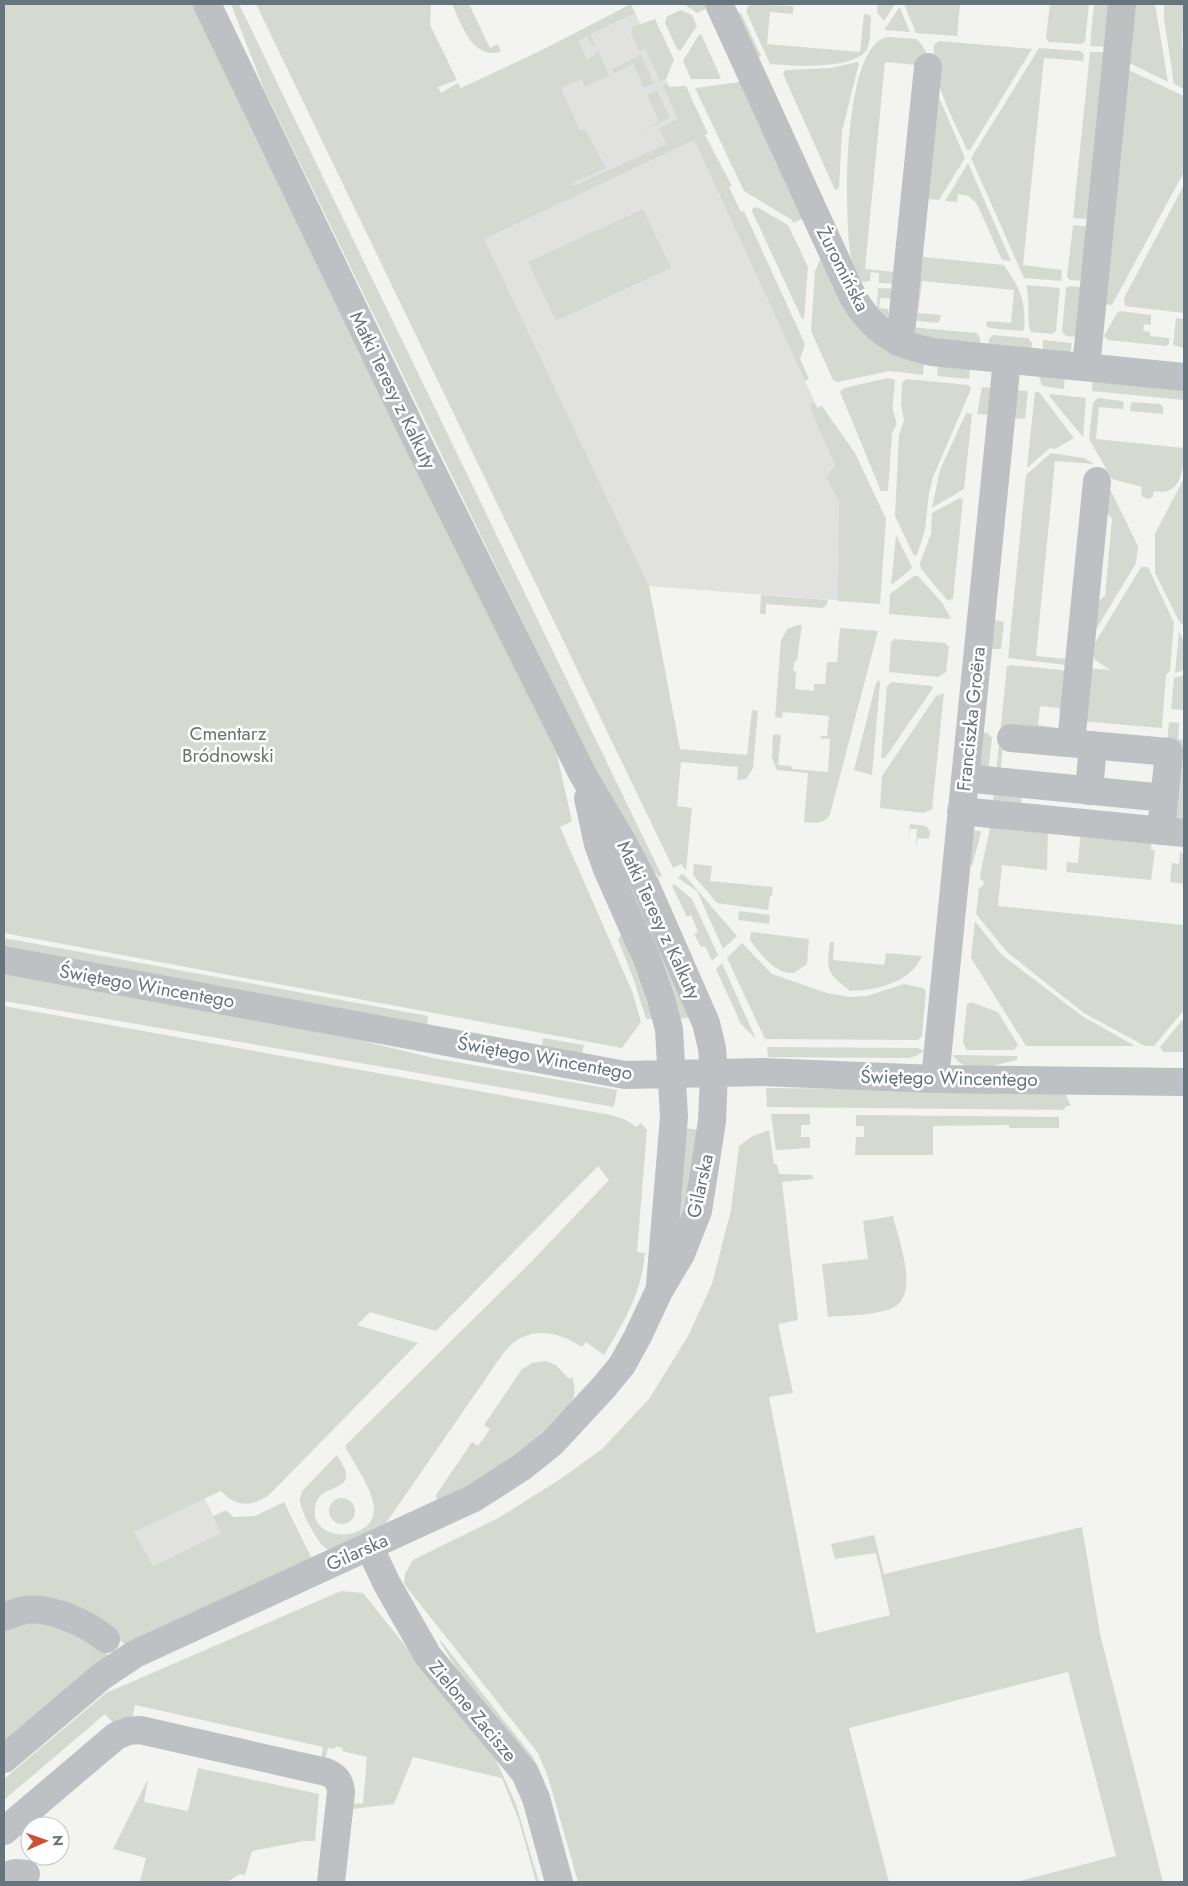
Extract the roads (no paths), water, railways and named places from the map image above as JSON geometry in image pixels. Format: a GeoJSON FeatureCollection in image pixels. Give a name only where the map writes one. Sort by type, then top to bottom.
{"type":"FeatureCollection","features":[{"type":"Feature","properties":{"kind":"street","name":"Matki Teresy z Kalkuty"},"geometry":{"type":"LineString","coordinates":[[207,4],[422,452],[583,775],[622,842],[674,949],[706,1023],[714,1073]]}},
{"type":"Feature","properties":{"kind":"street"},"geometry":{"type":"LineString","coordinates":[[1086,368],[1122,4]]}},
{"type":"Feature","properties":{"kind":"street","name":"Żuromińska"},"geometry":{"type":"LineString","coordinates":[[726,6],[853,297],[872,323],[898,342],[932,352],[1184,377]]}},
{"type":"Feature","properties":{"kind":"street"},"geometry":{"type":"LineString","coordinates":[[898,342],[902,323],[928,67]]}},
{"type":"Feature","properties":{"kind":"street","name":"Franciszka Groëra"},"geometry":{"type":"LineString","coordinates":[[935,1079],[1007,360]]}},
{"type":"Feature","properties":{"kind":"street"},"geometry":{"type":"LineString","coordinates":[[1089,791],[1082,744],[1097,481]]}},
{"type":"Feature","properties":{"kind":"street"},"geometry":{"type":"LineString","coordinates":[[1011,738],[1169,752],[1168,765],[1153,797]]}},
{"type":"Feature","properties":{"kind":"street","name":"Matki Teresy z Kalkuty"},"geometry":{"type":"LineString","coordinates":[[583,775],[598,844],[662,999],[669,1029],[672,1074]]}},
{"type":"Feature","properties":{"kind":"street"},"geometry":{"type":"LineString","coordinates":[[965,778],[1153,797]]}},
{"type":"Feature","properties":{"kind":"street"},"geometry":{"type":"LineString","coordinates":[[1153,797],[1173,832]]}},
{"type":"Feature","properties":{"kind":"street"},"geometry":{"type":"LineString","coordinates":[[961,811],[1173,832]]}},
{"type":"Feature","properties":{"kind":"street","name":"Świętego Wincentego"},"geometry":{"type":"LineString","coordinates":[[4,960],[616,1074],[776,1073],[935,1079],[1184,1082]]}},
{"type":"Feature","properties":{"kind":"street","name":"Gilarska"},"geometry":{"type":"LineString","coordinates":[[4,1759],[102,1676],[135,1654],[474,1498],[522,1467],[552,1443],[589,1405],[622,1365],[659,1291],[681,1254],[698,1211],[712,1121],[714,1073]]}},
{"type":"Feature","properties":{"kind":"street","name":"Gilarska"},"geometry":{"type":"LineString","coordinates":[[659,1291],[674,1117],[672,1074]]}},
{"type":"Feature","properties":{"kind":"street","name":"Zielone Zacisze"},"geometry":{"type":"LineString","coordinates":[[369,1546],[387,1584],[428,1656],[525,1773],[534,1792],[560,1882]]}},
{"type":"Feature","properties":{"kind":"street"},"geometry":{"type":"LineString","coordinates":[[4,1617],[27,1609],[42,1610],[73,1619],[106,1639]]}},
{"type":"Feature","properties":{"kind":"street"},"geometry":{"type":"LineString","coordinates":[[4,1831],[116,1736],[124,1732],[140,1730],[326,1772],[334,1776],[340,1783],[342,1792],[331,1882]]}},
{"type":"Feature","properties":{"kind":"park label","name":"Cmentarz Bródnowski"},"geometry":{"type":"Point","coordinates":[228,744]}}]}
